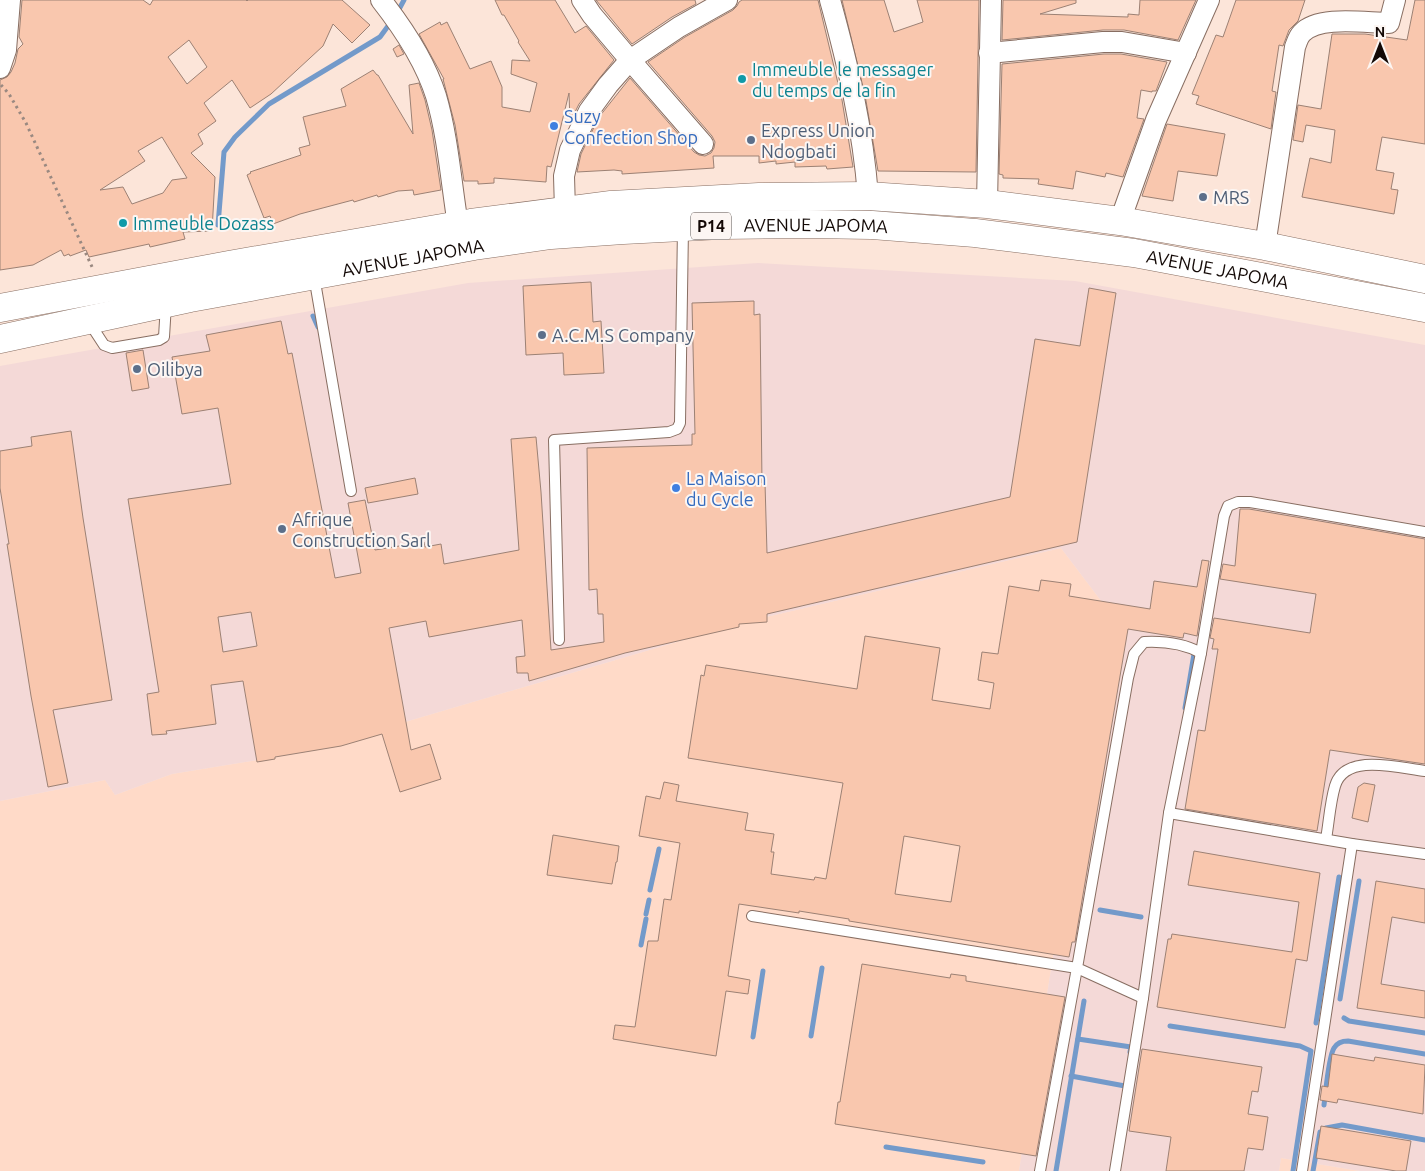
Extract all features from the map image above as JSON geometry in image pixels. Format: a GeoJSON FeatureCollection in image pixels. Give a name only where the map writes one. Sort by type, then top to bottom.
{"type":"FeatureCollection","features":[{"type":"Feature","properties":{"kind":"main road","name":"AVENUE JAPOMA"},"geometry":{"type":"LineString","coordinates":[[0,339],[88,321],[180,292],[458,225],[611,205],[760,197],[868,196],[987,204],[1130,223],[1265,246],[1425,279]]}},
{"type":"Feature","properties":{"kind":"main road"},"geometry":{"type":"LineString","coordinates":[[1130,223],[1134,254]]}},
{"type":"Feature","properties":{"kind":"main road","name":"AVENUE JAPOMA"},"geometry":{"type":"LineString","coordinates":[[1,308],[103,290],[180,292],[314,276],[474,246],[551,236],[683,227],[805,224],[872,225],[975,234],[1134,254],[1425,308]]}},
{"type":"Feature","properties":{"kind":"main road"},"geometry":{"type":"LineString","coordinates":[[1338,292],[1343,262]]}},
{"type":"Feature","properties":{"kind":"street"},"geometry":{"type":"LineString","coordinates":[[0,68],[6,50],[10,0]]}},
{"type":"Feature","properties":{"kind":"street"},"geometry":{"type":"LineString","coordinates":[[381,0],[403,31],[425,68],[436,96],[458,225]]}},
{"type":"Feature","properties":{"kind":"street"},"geometry":{"type":"LineString","coordinates":[[582,0],[592,15],[703,144]]}},
{"type":"Feature","properties":{"kind":"street"},"geometry":{"type":"LineString","coordinates":[[565,210],[564,176],[570,150],[589,111],[630,60],[679,27],[727,0]]}},
{"type":"Feature","properties":{"kind":"street"},"geometry":{"type":"LineString","coordinates":[[830,0],[858,114],[866,164],[868,196]]}},
{"type":"Feature","properties":{"kind":"street"},"geometry":{"type":"LineString","coordinates":[[987,204],[991,0]]}},
{"type":"Feature","properties":{"kind":"street"},"geometry":{"type":"LineString","coordinates":[[1130,223],[1156,120],[1209,0]]}},
{"type":"Feature","properties":{"kind":"street"},"geometry":{"type":"LineString","coordinates":[[1265,246],[1295,47],[1300,34],[1309,27],[1325,22],[1389,23],[1395,0]]}},
{"type":"Feature","properties":{"kind":"street"},"geometry":{"type":"LineString","coordinates":[[989,53],[1103,42],[1122,42],[1186,53]]}},
{"type":"Feature","properties":{"kind":"lane"},"geometry":{"type":"LineString","coordinates":[[559,640],[554,440],[670,432],[677,429],[680,423],[683,227]]}},
{"type":"Feature","properties":{"kind":"lane"},"geometry":{"type":"LineString","coordinates":[[314,276],[351,491]]}},
{"type":"Feature","properties":{"kind":"lane"},"geometry":{"type":"LineString","coordinates":[[1115,1171],[1143,998],[1169,813],[1201,653],[1224,516],[1228,506],[1238,502],[1250,502],[1425,532]]}},
{"type":"Feature","properties":{"kind":"lane"},"geometry":{"type":"LineString","coordinates":[[1040,1171],[1126,688],[1134,654],[1144,642],[1164,641],[1191,648],[1201,653]]}},
{"type":"Feature","properties":{"kind":"lane"},"geometry":{"type":"LineString","coordinates":[[1326,839],[1335,785],[1341,773],[1352,767],[1370,764],[1425,771]]}},
{"type":"Feature","properties":{"kind":"lane"},"geometry":{"type":"LineString","coordinates":[[1169,813],[1352,844],[1425,854]]}},
{"type":"Feature","properties":{"kind":"lane"},"geometry":{"type":"LineString","coordinates":[[1302,1171],[1352,844]]}},
{"type":"Feature","properties":{"kind":"lane"},"geometry":{"type":"LineString","coordinates":[[752,916],[1076,968],[1143,998]]}},
{"type":"Feature","properties":{"kind":"path"},"geometry":{"type":"LineString","coordinates":[[0,84],[9,94],[26,122],[88,261],[103,290]]}},
{"type":"Feature","properties":{"kind":"shaded area"},"geometry":{"type":"Polygon","coordinates":[[[758,263],[1075,281],[1425,345],[1425,1171],[1360,1171],[1281,1158],[1279,1171],[1019,1171],[1108,610],[1061,548],[741,623],[300,753],[172,774],[115,795],[105,780],[0,801],[0,366],[468,283],[758,263]]]}},
{"type":"Feature","properties":{"kind":"shaded area"},"geometry":{"type":"Polygon","coordinates":[[[1061,548],[1108,610],[1019,1171],[0,1171],[0,801],[105,780],[115,795],[172,774],[300,753],[741,623],[1061,548]]]}},
{"type":"Feature","properties":{"kind":"shaded area"},"geometry":{"type":"Polygon","coordinates":[[[1281,1158],[1360,1171],[1279,1171],[1281,1158]]]}},
{"type":"Feature","properties":{"kind":"building"},"geometry":{"type":"Polygon","coordinates":[[[22,0],[143,0],[150,5],[153,0],[342,0],[370,25],[352,43],[333,24],[323,46],[271,94],[250,108],[232,80],[204,103],[216,121],[198,134],[203,144],[191,153],[215,177],[212,231],[183,232],[185,239],[150,247],[149,244],[89,257],[86,250],[70,256],[69,254],[64,256],[61,250],[33,265],[0,270],[0,80],[7,77],[15,63],[18,49],[23,44],[19,37],[22,0]],[[189,40],[168,57],[187,84],[207,67],[189,40]],[[162,137],[138,151],[145,161],[100,190],[123,187],[132,204],[163,193],[172,180],[187,178],[162,137]]]}},
{"type":"Feature","properties":{"kind":"building"},"geometry":{"type":"Polygon","coordinates":[[[495,0],[555,0],[575,33],[586,26],[614,60],[579,104],[570,122],[569,93],[551,167],[547,166],[546,182],[494,178],[494,183],[478,184],[478,181],[464,181],[455,125],[444,79],[419,34],[440,22],[441,25],[447,22],[470,69],[491,61],[502,87],[502,107],[530,112],[537,83],[511,74],[512,60],[530,61],[495,0]]]}},
{"type":"Feature","properties":{"kind":"building"},"geometry":{"type":"Polygon","coordinates":[[[596,0],[695,0],[696,4],[672,17],[632,44],[596,0]]]}},
{"type":"Feature","properties":{"kind":"building"},"geometry":{"type":"Polygon","coordinates":[[[742,0],[818,0],[842,100],[853,167],[827,169],[826,166],[795,167],[795,162],[776,164],[776,161],[759,163],[759,156],[713,156],[714,168],[622,174],[622,171],[614,170],[577,172],[581,154],[599,117],[630,78],[694,152],[705,156],[711,153],[715,142],[712,136],[648,62],[685,37],[733,10],[742,0]]]}},
{"type":"Feature","properties":{"kind":"building"},"geometry":{"type":"Polygon","coordinates":[[[842,0],[884,0],[894,32],[923,22],[917,0],[979,0],[976,172],[878,171],[865,95],[842,0]]]}},
{"type":"Feature","properties":{"kind":"building"},"geometry":{"type":"Polygon","coordinates":[[[1003,0],[1076,0],[1076,3],[1040,14],[1128,17],[1128,14],[1139,15],[1140,0],[1196,0],[1178,40],[1124,30],[1103,30],[1002,40],[1003,0]]]}},
{"type":"Feature","properties":{"kind":"building"},"geometry":{"type":"Polygon","coordinates":[[[1236,0],[1305,0],[1298,21],[1289,30],[1283,46],[1279,45],[1272,91],[1276,92],[1271,129],[1196,104],[1199,96],[1192,94],[1216,35],[1223,37],[1236,0]]]}},
{"type":"Feature","properties":{"kind":"building"},"geometry":{"type":"Polygon","coordinates":[[[1415,0],[1425,0],[1425,144],[1382,137],[1376,170],[1394,173],[1391,189],[1398,190],[1394,214],[1302,197],[1310,158],[1331,163],[1335,130],[1306,125],[1303,142],[1293,140],[1298,105],[1321,109],[1332,34],[1365,34],[1407,40],[1415,0]]]}},
{"type":"Feature","properties":{"kind":"building"},"geometry":{"type":"Polygon","coordinates":[[[399,45],[404,54],[397,57],[393,49],[399,45]]]}},
{"type":"Feature","properties":{"kind":"building"},"geometry":{"type":"Polygon","coordinates":[[[1121,54],[1167,62],[1156,91],[1141,90],[1137,118],[1144,119],[1123,177],[1106,173],[1105,177],[1076,171],[1073,189],[1038,184],[1039,179],[1003,178],[1003,175],[999,174],[1002,64],[1121,54]]]}},
{"type":"Feature","properties":{"kind":"building"},"geometry":{"type":"Polygon","coordinates":[[[373,70],[378,75],[413,134],[409,85],[419,83],[432,130],[441,190],[414,195],[413,190],[398,191],[378,197],[377,195],[300,214],[273,224],[270,216],[264,218],[247,175],[250,172],[301,155],[299,148],[310,145],[303,117],[346,106],[341,89],[373,70]]]}},
{"type":"Feature","properties":{"kind":"building"},"geometry":{"type":"Polygon","coordinates":[[[1167,124],[1225,134],[1217,176],[1178,171],[1173,201],[1142,196],[1167,124]]]}},
{"type":"Feature","properties":{"kind":"building"},"geometry":{"type":"Polygon","coordinates":[[[591,282],[593,322],[601,321],[604,373],[564,375],[563,353],[526,355],[523,286],[591,282]]]}},
{"type":"Feature","properties":{"kind":"building"},"geometry":{"type":"Polygon","coordinates":[[[1089,288],[1116,293],[1077,542],[767,614],[767,622],[739,624],[739,627],[625,653],[529,681],[528,673],[517,673],[516,657],[525,656],[522,620],[429,637],[426,621],[389,628],[411,750],[430,744],[441,779],[400,792],[382,734],[341,746],[275,757],[275,759],[257,762],[243,681],[211,685],[216,724],[166,731],[167,734],[152,735],[147,694],[159,692],[128,499],[231,484],[218,408],[182,414],[172,357],[210,351],[206,335],[281,321],[288,354],[292,353],[335,578],[361,573],[348,503],[365,500],[375,550],[424,542],[425,547],[441,544],[444,564],[519,550],[511,439],[536,437],[551,650],[604,642],[603,614],[598,614],[597,589],[589,590],[587,448],[692,445],[692,434],[695,434],[692,303],[754,301],[754,315],[760,314],[762,483],[765,483],[767,553],[1010,497],[1035,339],[1080,346],[1089,288]],[[251,612],[218,617],[223,652],[257,646],[251,612]]]}},
{"type":"Feature","properties":{"kind":"building","name":"Oilibya"},"geometry":{"type":"Polygon","coordinates":[[[143,350],[149,388],[132,391],[126,353],[143,350]]]}},
{"type":"Feature","properties":{"kind":"building"},"geometry":{"type":"Polygon","coordinates":[[[71,431],[112,700],[53,710],[68,783],[48,787],[31,696],[7,544],[9,544],[0,488],[0,451],[32,446],[31,437],[71,431]]]}},
{"type":"Feature","properties":{"kind":"building"},"geometry":{"type":"Polygon","coordinates":[[[415,478],[418,494],[368,503],[365,488],[415,478]]]}},
{"type":"Feature","properties":{"kind":"building"},"geometry":{"type":"Polygon","coordinates":[[[1240,509],[1425,539],[1425,764],[1330,750],[1317,831],[1185,809],[1198,730],[1205,731],[1218,649],[1212,649],[1214,639],[1210,638],[1214,618],[1310,633],[1316,594],[1220,579],[1223,564],[1235,566],[1240,509]]]}},
{"type":"Feature","properties":{"kind":"building"},"geometry":{"type":"Polygon","coordinates":[[[1202,560],[1209,561],[1197,636],[1184,633],[1183,638],[1128,629],[1075,942],[1072,942],[1069,957],[849,921],[849,919],[739,904],[728,976],[750,980],[748,994],[726,991],[716,1056],[613,1039],[615,1025],[635,1027],[648,941],[658,941],[664,899],[671,900],[680,843],[639,836],[646,796],[660,799],[664,782],[679,785],[676,801],[748,813],[745,830],[774,834],[771,852],[774,852],[771,874],[814,880],[815,877],[826,879],[843,783],[688,758],[701,675],[704,676],[706,665],[857,689],[865,636],[940,648],[932,700],[990,709],[994,683],[978,680],[982,652],[998,654],[1009,586],[1039,591],[1041,580],[1071,584],[1069,596],[1150,609],[1154,581],[1197,587],[1202,560]],[[904,836],[895,894],[951,902],[960,846],[904,836]]]}},
{"type":"Feature","properties":{"kind":"building"},"geometry":{"type":"Polygon","coordinates":[[[1364,783],[1375,785],[1368,822],[1352,818],[1358,787],[1364,783]]]}},
{"type":"Feature","properties":{"kind":"building"},"geometry":{"type":"Polygon","coordinates":[[[553,835],[619,846],[612,884],[547,875],[553,835]]]}},
{"type":"Feature","properties":{"kind":"building"},"geometry":{"type":"Polygon","coordinates":[[[1194,851],[1320,873],[1307,961],[1296,959],[1285,1028],[1157,1007],[1168,939],[1171,939],[1172,934],[1292,952],[1299,902],[1188,885],[1194,851]]]}},
{"type":"Feature","properties":{"kind":"building"},"geometry":{"type":"Polygon","coordinates":[[[1376,881],[1425,889],[1425,923],[1392,917],[1381,984],[1425,991],[1425,1018],[1357,1008],[1376,881]]]}},
{"type":"Feature","properties":{"kind":"building"},"geometry":{"type":"Polygon","coordinates":[[[862,964],[950,978],[951,974],[966,976],[966,981],[1065,997],[1036,1156],[835,1124],[862,964]]]}},
{"type":"Feature","properties":{"kind":"building"},"geometry":{"type":"Polygon","coordinates":[[[1142,1049],[1262,1067],[1258,1092],[1252,1091],[1248,1114],[1268,1117],[1263,1150],[1248,1148],[1244,1171],[1166,1171],[1171,1137],[1129,1131],[1142,1049]]]}},
{"type":"Feature","properties":{"kind":"building"},"geometry":{"type":"Polygon","coordinates":[[[1332,1054],[1374,1061],[1375,1057],[1425,1065],[1423,1114],[1338,1099],[1337,1103],[1320,1100],[1322,1086],[1328,1087],[1332,1054]]]}},
{"type":"Feature","properties":{"kind":"building"},"geometry":{"type":"Polygon","coordinates":[[[1321,1126],[1411,1141],[1406,1171],[1316,1158],[1321,1126]]]}},
{"type":"Feature","properties":{"kind":"waterway"},"geometry":{"type":"LineString","coordinates":[[397,13],[404,0]]}},
{"type":"Feature","properties":{"kind":"waterway"},"geometry":{"type":"LineString","coordinates":[[218,225],[224,152],[235,137],[269,104],[380,37],[391,22]]}},
{"type":"Feature","properties":{"kind":"waterway"},"geometry":{"type":"LineString","coordinates":[[313,316],[318,327]]}},
{"type":"Feature","properties":{"kind":"waterway"},"geometry":{"type":"LineString","coordinates":[[1185,708],[1194,654]]}},
{"type":"Feature","properties":{"kind":"waterway"},"geometry":{"type":"LineString","coordinates":[[650,890],[659,849]]}},
{"type":"Feature","properties":{"kind":"waterway"},"geometry":{"type":"LineString","coordinates":[[1316,1023],[1339,877]]}},
{"type":"Feature","properties":{"kind":"waterway"},"geometry":{"type":"LineString","coordinates":[[1340,999],[1359,881]]}},
{"type":"Feature","properties":{"kind":"waterway"},"geometry":{"type":"LineString","coordinates":[[646,914],[649,900]]}},
{"type":"Feature","properties":{"kind":"waterway"},"geometry":{"type":"LineString","coordinates":[[1100,910],[1141,917]]}},
{"type":"Feature","properties":{"kind":"waterway"},"geometry":{"type":"LineString","coordinates":[[641,945],[646,919]]}},
{"type":"Feature","properties":{"kind":"waterway"},"geometry":{"type":"LineString","coordinates":[[811,1036],[822,968]]}},
{"type":"Feature","properties":{"kind":"waterway"},"geometry":{"type":"LineString","coordinates":[[753,1037],[763,971]]}},
{"type":"Feature","properties":{"kind":"waterway"},"geometry":{"type":"LineString","coordinates":[[1056,1171],[1084,1001]]}},
{"type":"Feature","properties":{"kind":"waterway"},"geometry":{"type":"LineString","coordinates":[[1344,1018],[1349,1021],[1425,1033]]}},
{"type":"Feature","properties":{"kind":"waterway"},"geometry":{"type":"LineString","coordinates":[[1170,1026],[1300,1046],[1311,1051],[1293,1171]]}},
{"type":"Feature","properties":{"kind":"waterway"},"geometry":{"type":"LineString","coordinates":[[1078,1039],[1131,1047],[1130,1052]]}},
{"type":"Feature","properties":{"kind":"waterway"},"geometry":{"type":"LineString","coordinates":[[1324,1105],[1330,1059],[1334,1048],[1340,1043],[1348,1041],[1425,1054]]}},
{"type":"Feature","properties":{"kind":"waterway"},"geometry":{"type":"LineString","coordinates":[[1071,1076],[1125,1086]]}},
{"type":"Feature","properties":{"kind":"waterway"},"geometry":{"type":"LineString","coordinates":[[1324,1131],[1326,1128],[1342,1125],[1425,1140]]}},
{"type":"Feature","properties":{"kind":"waterway"},"geometry":{"type":"LineString","coordinates":[[1313,1171],[1320,1132]]}},
{"type":"Feature","properties":{"kind":"waterway"},"geometry":{"type":"LineString","coordinates":[[886,1147],[983,1162]]}},
{"type":"Feature","properties":{"kind":"place","name":"Immeuble le messager du temps de la fin"},"geometry":{"type":"Point","coordinates":[742,79]}},
{"type":"Feature","properties":{"kind":"place","name":"Suzy Confection Shop"},"geometry":{"type":"Point","coordinates":[554,126]}},
{"type":"Feature","properties":{"kind":"place","name":"Express Union Ndogbati"},"geometry":{"type":"Point","coordinates":[751,140]}},
{"type":"Feature","properties":{"kind":"place","name":"MRS"},"geometry":{"type":"Point","coordinates":[1203,197]}},
{"type":"Feature","properties":{"kind":"place","name":"Immeuble Dozass"},"geometry":{"type":"Point","coordinates":[123,223]}},
{"type":"Feature","properties":{"kind":"place","name":"A.C.M.S Company"},"geometry":{"type":"Point","coordinates":[542,335]}},
{"type":"Feature","properties":{"kind":"place","name":"Oilibya"},"geometry":{"type":"Point","coordinates":[137,369]}},
{"type":"Feature","properties":{"kind":"place","name":"La Maison du Cycle"},"geometry":{"type":"Point","coordinates":[676,488]}},
{"type":"Feature","properties":{"kind":"place","name":"Afrique Construction Sarl"},"geometry":{"type":"Point","coordinates":[282,529]}}]}
